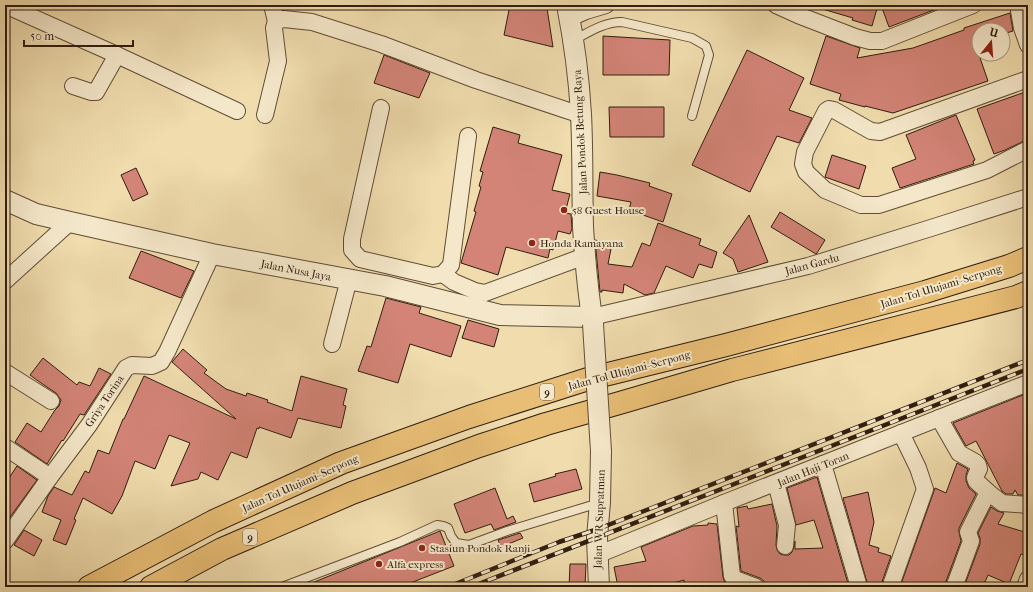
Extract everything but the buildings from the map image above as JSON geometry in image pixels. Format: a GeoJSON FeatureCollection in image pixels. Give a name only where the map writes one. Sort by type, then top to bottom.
{"type":"FeatureCollection","features":[{"type":"Feature","properties":{"kind":"highway","name":"Jalan Tol Ulujami–Serpong"},"geometry":{"type":"LineString","coordinates":[[89,587],[214,521],[341,462],[469,417],[588,379],[726,345],[925,292],[1010,266],[1028,258]]}},
{"type":"Feature","properties":{"kind":"highway","name":"9"},"geometry":{"type":"LineString","coordinates":[[151,587],[222,549],[352,493],[478,446],[546,424],[732,370],[1024,295]]}},
{"type":"Feature","properties":{"kind":"street"},"geometry":{"type":"LineString","coordinates":[[5,5],[237,111]]}},
{"type":"Feature","properties":{"kind":"street"},"geometry":{"type":"LineString","coordinates":[[265,115],[278,61],[274,28],[276,21],[272,5]]}},
{"type":"Feature","properties":{"kind":"street"},"geometry":{"type":"LineString","coordinates":[[568,12],[586,11],[606,5]]}},
{"type":"Feature","properties":{"kind":"street"},"geometry":{"type":"LineString","coordinates":[[776,5],[855,37],[870,41],[882,41],[973,5]]}},
{"type":"Feature","properties":{"kind":"street"},"geometry":{"type":"LineString","coordinates":[[1018,5],[1022,28],[1028,45]]}},
{"type":"Feature","properties":{"kind":"street","name":"Jalan Pondok Betung Raya"},"geometry":{"type":"LineString","coordinates":[[568,12],[573,40],[581,115],[583,226],[592,321],[601,451]]}},
{"type":"Feature","properties":{"kind":"street"},"geometry":{"type":"LineString","coordinates":[[276,21],[284,19],[312,22],[381,44],[476,80],[581,115]]}},
{"type":"Feature","properties":{"kind":"street"},"geometry":{"type":"LineString","coordinates":[[73,86],[91,92],[96,92],[117,55]]}},
{"type":"Feature","properties":{"kind":"street"},"geometry":{"type":"LineString","coordinates":[[1028,79],[880,132],[871,131],[834,110],[826,111],[805,152],[803,164],[806,172],[825,190],[861,205],[879,205],[987,170],[1028,150]]}},
{"type":"Feature","properties":{"kind":"street"},"geometry":{"type":"LineString","coordinates":[[381,108],[352,239],[352,250],[360,259],[433,276],[443,274],[450,265],[468,136]]}},
{"type":"Feature","properties":{"kind":"street","name":"Jalan Gardu"},"geometry":{"type":"LineString","coordinates":[[592,321],[808,266],[1028,197]]}},
{"type":"Feature","properties":{"kind":"street","name":"Jalan Nusa Jaya"},"geometry":{"type":"LineString","coordinates":[[5,200],[36,214],[70,222],[212,254],[385,286],[500,315],[592,321]]}},
{"type":"Feature","properties":{"kind":"street"},"geometry":{"type":"LineString","coordinates":[[5,281],[70,222]]}},
{"type":"Feature","properties":{"kind":"street","name":"Griya Torina"},"geometry":{"type":"LineString","coordinates":[[5,541],[89,425],[126,368],[132,365],[152,366],[161,362],[212,254]]}},
{"type":"Feature","properties":{"kind":"street"},"geometry":{"type":"LineString","coordinates":[[443,274],[454,282],[475,291],[485,293],[585,256]]}},
{"type":"Feature","properties":{"kind":"street"},"geometry":{"type":"LineString","coordinates":[[332,344],[349,280]]}},
{"type":"Feature","properties":{"kind":"street"},"geometry":{"type":"LineString","coordinates":[[5,372],[51,401]]}},
{"type":"Feature","properties":{"kind":"street","name":"Jalan Haji Toran"},"geometry":{"type":"LineString","coordinates":[[597,555],[1028,383]]}},
{"type":"Feature","properties":{"kind":"street"},"geometry":{"type":"LineString","coordinates":[[939,418],[959,453],[975,462],[978,466],[979,469],[975,478],[976,481],[1002,503],[1028,505]]}},
{"type":"Feature","properties":{"kind":"street"},"geometry":{"type":"LineString","coordinates":[[891,585],[925,489],[918,468],[901,433]]}},
{"type":"Feature","properties":{"kind":"street"},"geometry":{"type":"LineString","coordinates":[[5,447],[50,477]]}},
{"type":"Feature","properties":{"kind":"street","name":"Jalan WR Supratman"},"geometry":{"type":"LineString","coordinates":[[599,587],[597,538],[600,502],[601,451]]}},
{"type":"Feature","properties":{"kind":"street"},"geometry":{"type":"LineString","coordinates":[[823,464],[859,587]]}},
{"type":"Feature","properties":{"kind":"street"},"geometry":{"type":"LineString","coordinates":[[776,483],[787,525],[785,546]]}},
{"type":"Feature","properties":{"kind":"street"},"geometry":{"type":"LineString","coordinates":[[954,587],[971,541],[968,532],[988,492]]}},
{"type":"Feature","properties":{"kind":"street"},"geometry":{"type":"LineString","coordinates":[[724,504],[732,576],[735,579],[756,587]]}},
{"type":"Feature","properties":{"kind":"street"},"geometry":{"type":"LineString","coordinates":[[1025,587],[1028,579]]}},
{"type":"Feature","properties":{"kind":"lane"},"geometry":{"type":"LineString","coordinates":[[573,40],[603,24],[622,22],[692,38],[706,46],[709,55],[692,116]]}},
{"type":"Feature","properties":{"kind":"lane"},"geometry":{"type":"LineString","coordinates":[[282,587],[400,542],[437,525],[448,528],[450,536],[456,543],[469,545],[507,531],[600,502]]}},
{"type":"Feature","properties":{"kind":"railway"},"geometry":{"type":"LineString","coordinates":[[448,587],[559,542],[598,529],[1028,360]]}},
{"type":"Feature","properties":{"kind":"railway"},"geometry":{"type":"LineString","coordinates":[[471,587],[1028,369]]}},
{"type":"Feature","properties":{"kind":"place","name":"58 Guest House"},"geometry":{"type":"Point","coordinates":[564,210]}},
{"type":"Feature","properties":{"kind":"place","name":"Honda Ramayana"},"geometry":{"type":"Point","coordinates":[532,243]}},
{"type":"Feature","properties":{"kind":"place","name":"Stasiun Pondok Ranji"},"geometry":{"type":"Point","coordinates":[422,548]}},
{"type":"Feature","properties":{"kind":"place","name":"Alfa express"},"geometry":{"type":"Point","coordinates":[379,564]}}]}
